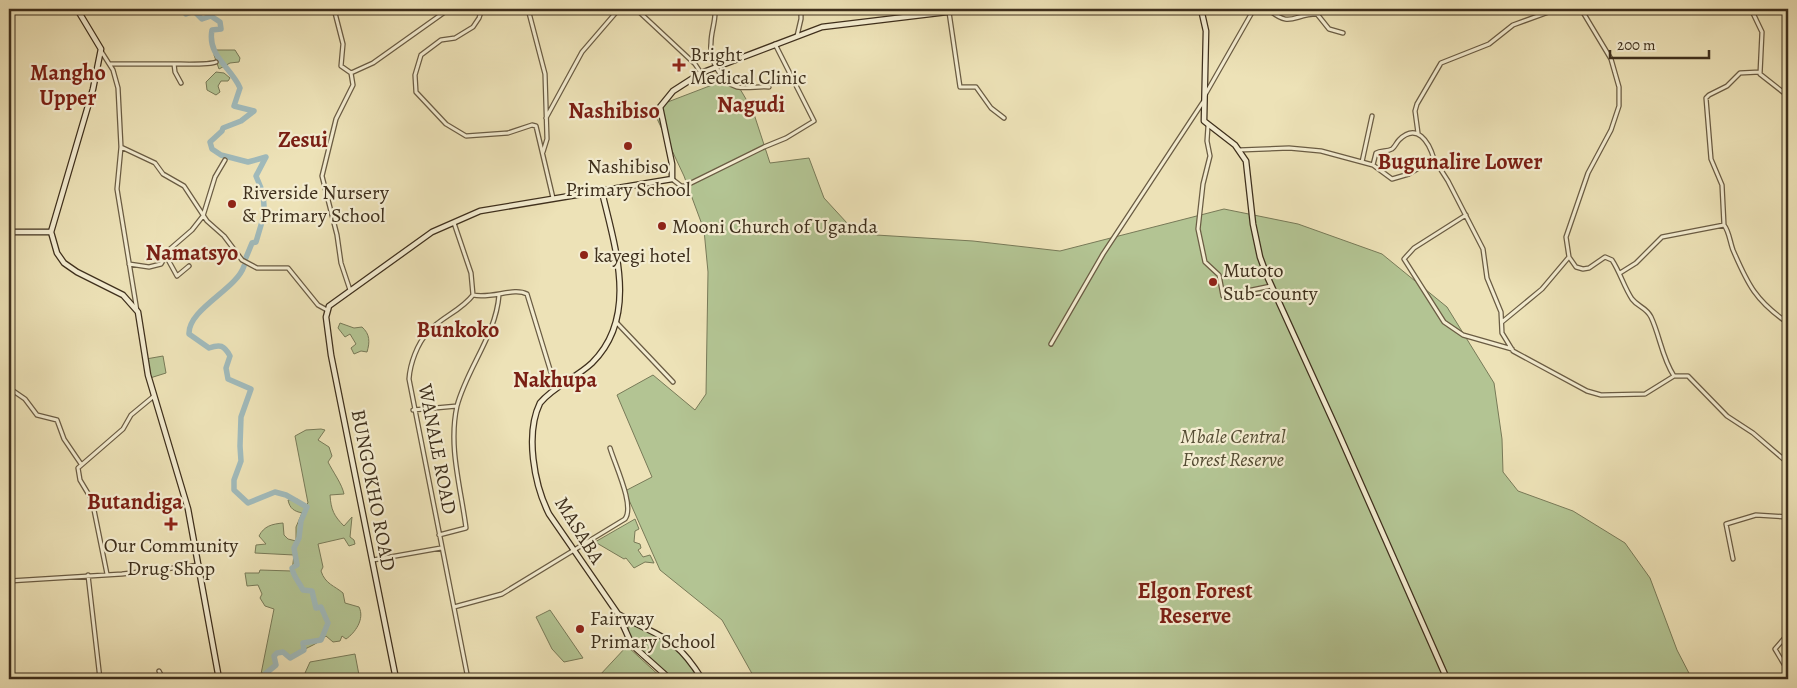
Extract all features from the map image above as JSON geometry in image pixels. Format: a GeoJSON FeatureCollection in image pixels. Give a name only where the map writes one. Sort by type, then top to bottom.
{"type":"FeatureCollection","features":[{"type":"Feature","properties":{"kind":"street"},"geometry":{"type":"LineString","coordinates":[[77,9],[110,64],[118,88],[121,147],[116,189],[145,361],[188,509],[200,565],[219,679]]}},
{"type":"Feature","properties":{"kind":"street"},"geometry":{"type":"LineString","coordinates":[[334,9],[342,44],[341,66],[352,73]]}},
{"type":"Feature","properties":{"kind":"street"},"geometry":{"type":"LineString","coordinates":[[352,73],[373,62],[449,9]]}},
{"type":"Feature","properties":{"kind":"street"},"geometry":{"type":"LineString","coordinates":[[482,9],[479,18],[473,26],[455,38],[441,40],[421,55],[415,75],[415,90],[446,124],[466,136],[497,134],[532,125],[536,126],[553,198]]}},
{"type":"Feature","properties":{"kind":"street"},"geometry":{"type":"LineString","coordinates":[[528,9],[545,74],[547,139],[543,152]]}},
{"type":"Feature","properties":{"kind":"street"},"geometry":{"type":"LineString","coordinates":[[546,118],[582,52],[619,9]]}},
{"type":"Feature","properties":{"kind":"street"},"geometry":{"type":"LineString","coordinates":[[636,9],[695,64],[701,73]]}},
{"type":"Feature","properties":{"kind":"street"},"geometry":{"type":"LineString","coordinates":[[715,9],[715,20],[710,43],[712,60],[716,67],[727,81],[735,86],[769,87]]}},
{"type":"Feature","properties":{"kind":"street"},"geometry":{"type":"LineString","coordinates":[[796,36],[801,19],[801,9]]}},
{"type":"Feature","properties":{"kind":"street"},"geometry":{"type":"LineString","coordinates":[[672,179],[672,164],[660,107],[673,90],[701,73],[828,25],[972,9]]}},
{"type":"Feature","properties":{"kind":"street"},"geometry":{"type":"LineString","coordinates":[[1201,9],[1206,31],[1203,119],[1208,126],[1239,150],[1248,166],[1256,241],[1271,286],[1446,679]]}},
{"type":"Feature","properties":{"kind":"street"},"geometry":{"type":"LineString","coordinates":[[1051,344],[1103,254],[1203,100],[1254,9]]}},
{"type":"Feature","properties":{"kind":"street"},"geometry":{"type":"LineString","coordinates":[[1268,9],[1278,18],[1286,20],[1317,14],[1329,28],[1343,33]]}},
{"type":"Feature","properties":{"kind":"street"},"geometry":{"type":"LineString","coordinates":[[1512,350],[1502,334],[1499,304],[1487,278],[1483,249],[1434,159],[1428,142],[1418,133],[1414,112],[1416,104],[1441,63],[1483,47],[1513,25],[1557,9]]}},
{"type":"Feature","properties":{"kind":"street"},"geometry":{"type":"LineString","coordinates":[[1581,9],[1611,60],[1619,86],[1619,106],[1611,130],[1588,173],[1567,232],[1569,257],[1571,262],[1583,269],[1590,268],[1609,256],[1620,273],[1633,300],[1646,308],[1651,317],[1666,361],[1674,376]]}},
{"type":"Feature","properties":{"kind":"street"},"geometry":{"type":"LineString","coordinates":[[1751,9],[1762,32],[1760,72],[1762,77],[1788,96]]}},
{"type":"Feature","properties":{"kind":"street"},"geometry":{"type":"LineString","coordinates":[[952,11],[960,87],[976,87],[991,108],[1004,118]]}},
{"type":"Feature","properties":{"kind":"street"},"geometry":{"type":"LineString","coordinates":[[121,147],[155,164],[163,174],[181,183],[203,216],[242,260],[260,268],[288,268],[318,305],[328,308],[350,290],[432,232],[453,221],[484,209],[602,192],[672,179],[681,186],[685,186],[786,138],[814,121],[775,44]]}},
{"type":"Feature","properties":{"kind":"street"},"geometry":{"type":"LineString","coordinates":[[100,49],[92,89],[52,232],[57,253],[64,263],[77,272],[123,295],[138,312]]}},
{"type":"Feature","properties":{"kind":"street"},"geometry":{"type":"LineString","coordinates":[[110,64],[174,64],[193,62],[210,64],[216,62]]}},
{"type":"Feature","properties":{"kind":"street"},"geometry":{"type":"LineString","coordinates":[[174,64],[175,72],[181,83]]}},
{"type":"Feature","properties":{"kind":"street"},"geometry":{"type":"LineString","coordinates":[[1760,72],[1740,73],[1727,86],[1708,95],[1706,98],[1711,159],[1722,185],[1724,225],[1736,256],[1753,292],[1766,307],[1788,323]]}},
{"type":"Feature","properties":{"kind":"street"},"geometry":{"type":"LineString","coordinates":[[350,290],[341,263],[322,176],[336,118],[353,86],[352,73]]}},
{"type":"Feature","properties":{"kind":"street"},"geometry":{"type":"LineString","coordinates":[[1362,162],[1372,116]]}},
{"type":"Feature","properties":{"kind":"street"},"geometry":{"type":"LineString","coordinates":[[1208,126],[1207,141],[1210,156],[1203,184],[1198,229],[1205,262],[1218,274],[1223,296],[1271,286]]}},
{"type":"Feature","properties":{"kind":"street"},"geometry":{"type":"LineString","coordinates":[[1373,165],[1378,151],[1392,149],[1407,133],[1418,133]]}},
{"type":"Feature","properties":{"kind":"street"},"geometry":{"type":"LineString","coordinates":[[1239,150],[1289,148],[1326,152],[1373,165],[1394,179],[1409,174],[1434,159]]}},
{"type":"Feature","properties":{"kind":"street"},"geometry":{"type":"LineString","coordinates":[[129,264],[156,266],[161,264],[166,256],[203,216],[215,177],[225,160]]}},
{"type":"Feature","properties":{"kind":"street","name":"MASABA"},"geometry":{"type":"LineString","coordinates":[[602,192],[619,277],[617,323],[608,342],[592,362],[543,398],[538,407],[533,448],[542,498],[574,552],[618,614]]}},
{"type":"Feature","properties":{"kind":"street"},"geometry":{"type":"LineString","coordinates":[[1466,215],[1414,248],[1404,259],[1444,322],[1463,335],[1512,350],[1530,362],[1552,370],[1592,393],[1645,394],[1674,376],[1688,376],[1727,416],[1760,438],[1788,463]]}},
{"type":"Feature","properties":{"kind":"street"},"geometry":{"type":"LineString","coordinates":[[453,221],[472,273],[473,294],[484,297],[519,291],[527,294],[556,389]]}},
{"type":"Feature","properties":{"kind":"street"},"geometry":{"type":"LineString","coordinates":[[1620,273],[1636,263],[1662,238],[1724,225]]}},
{"type":"Feature","properties":{"kind":"street"},"geometry":{"type":"LineString","coordinates":[[9,232],[52,232]]}},
{"type":"Feature","properties":{"kind":"street"},"geometry":{"type":"LineString","coordinates":[[166,256],[177,276],[189,266]]}},
{"type":"Feature","properties":{"kind":"street"},"geometry":{"type":"LineString","coordinates":[[1502,322],[1526,304],[1547,284],[1569,257]]}},
{"type":"Feature","properties":{"kind":"street","name":"WANALE ROAD"},"geometry":{"type":"LineString","coordinates":[[468,679],[438,535],[409,380],[411,365],[424,337],[430,330],[466,304],[473,294]]}},
{"type":"Feature","properties":{"kind":"street"},"geometry":{"type":"LineString","coordinates":[[438,535],[466,528],[454,455],[458,406],[497,313],[499,295]]}},
{"type":"Feature","properties":{"kind":"street","name":"BUNGOKHO ROAD"},"geometry":{"type":"LineString","coordinates":[[328,308],[326,318],[332,355],[396,679]]}},
{"type":"Feature","properties":{"kind":"street"},"geometry":{"type":"LineString","coordinates":[[617,323],[673,382]]}},
{"type":"Feature","properties":{"kind":"street"},"geometry":{"type":"LineString","coordinates":[[9,388],[25,399],[37,414],[57,420],[64,439],[81,464]]}},
{"type":"Feature","properties":{"kind":"street"},"geometry":{"type":"LineString","coordinates":[[106,574],[92,500],[78,475],[81,464],[114,438],[123,429],[131,415],[155,396]]}},
{"type":"Feature","properties":{"kind":"street"},"geometry":{"type":"LineString","coordinates":[[414,410],[458,406]]}},
{"type":"Feature","properties":{"kind":"street"},"geometry":{"type":"LineString","coordinates":[[454,607],[502,594],[574,552],[625,519],[628,515],[629,505],[610,448]]}},
{"type":"Feature","properties":{"kind":"street"},"geometry":{"type":"LineString","coordinates":[[1733,559],[1726,524],[1756,515],[1788,517]]}},
{"type":"Feature","properties":{"kind":"street"},"geometry":{"type":"LineString","coordinates":[[373,560],[441,548]]}},
{"type":"Feature","properties":{"kind":"street"},"geometry":{"type":"LineString","coordinates":[[9,581],[88,576],[200,565]]}},
{"type":"Feature","properties":{"kind":"street"},"geometry":{"type":"LineString","coordinates":[[88,576],[100,679]]}},
{"type":"Feature","properties":{"kind":"street"},"geometry":{"type":"LineString","coordinates":[[618,614],[633,623],[666,637],[677,645],[690,659],[702,679]]}},
{"type":"Feature","properties":{"kind":"street"},"geometry":{"type":"LineString","coordinates":[[618,614],[624,630],[637,650],[670,679]]}},
{"type":"Feature","properties":{"kind":"street"},"geometry":{"type":"LineString","coordinates":[[624,630],[633,623]]}},
{"type":"Feature","properties":{"kind":"street"},"geometry":{"type":"LineString","coordinates":[[1788,634],[1775,649],[1788,671]]}},
{"type":"Feature","properties":{"kind":"street"},"geometry":{"type":"LineString","coordinates":[[159,671],[163,679]]}},
{"type":"Feature","properties":{"kind":"street"},"geometry":{"type":"LineString","coordinates":[[498,679],[519,677]]}},
{"type":"Feature","properties":{"kind":"green space"},"geometry":{"type":"Polygon","coordinates":[[[216,50],[235,50],[240,58],[239,62],[230,63],[219,69],[214,55],[216,50]]]}},
{"type":"Feature","properties":{"kind":"green space"},"geometry":{"type":"Polygon","coordinates":[[[216,72],[224,73],[230,78],[228,81],[221,81],[218,86],[220,92],[216,95],[207,90],[206,82],[216,72]]]}},
{"type":"Feature","properties":{"kind":"green space","name":"Mbale Central Forest Reserve"},"geometry":{"type":"Polygon","coordinates":[[[733,77],[753,111],[770,163],[809,158],[824,198],[847,223],[876,235],[973,241],[1060,251],[1224,209],[1298,224],[1382,254],[1447,307],[1494,383],[1502,439],[1503,472],[1518,491],[1573,511],[1625,543],[1650,578],[1677,650],[1692,679],[755,679],[722,620],[660,570],[625,491],[652,477],[617,395],[653,375],[695,410],[706,394],[708,272],[704,230],[684,176],[652,108],[733,77]]]}},
{"type":"Feature","properties":{"kind":"green space"},"geometry":{"type":"Polygon","coordinates":[[[340,323],[354,328],[362,327],[367,332],[369,345],[367,352],[361,351],[354,354],[351,348],[356,344],[350,334],[345,337],[338,328],[340,323]]]}},
{"type":"Feature","properties":{"kind":"green space"},"geometry":{"type":"Polygon","coordinates":[[[163,356],[166,373],[150,378],[146,359],[163,356]]]}},
{"type":"Feature","properties":{"kind":"green space"},"geometry":{"type":"Polygon","coordinates":[[[306,430],[325,430],[318,440],[329,447],[332,456],[328,462],[344,494],[330,495],[332,509],[335,516],[344,526],[352,517],[350,537],[354,540],[355,544],[349,546],[344,538],[318,544],[323,567],[321,571],[328,582],[343,593],[345,603],[359,607],[361,612],[360,621],[353,633],[346,639],[342,636],[340,641],[333,642],[326,636],[290,658],[283,652],[277,653],[274,656],[276,665],[261,674],[274,609],[265,606],[260,598],[262,594],[258,585],[247,586],[245,573],[259,573],[260,570],[292,571],[294,555],[255,553],[256,545],[266,544],[259,536],[266,528],[283,523],[284,535],[288,539],[296,541],[296,527],[302,513],[293,509],[288,500],[297,499],[306,505],[308,503],[295,436],[306,430]]]}},
{"type":"Feature","properties":{"kind":"green space"},"geometry":{"type":"Polygon","coordinates":[[[635,519],[639,529],[635,531],[634,542],[640,544],[641,548],[638,550],[643,557],[650,555],[654,563],[645,562],[634,568],[626,558],[624,559],[595,542],[635,519]]]}},
{"type":"Feature","properties":{"kind":"green space"},"geometry":{"type":"Polygon","coordinates":[[[550,610],[583,658],[564,662],[552,649],[536,617],[550,610]]]}},
{"type":"Feature","properties":{"kind":"green space"},"geometry":{"type":"Polygon","coordinates":[[[629,626],[640,626],[661,636],[680,652],[700,679],[673,679],[633,642],[628,631],[629,626]]]}},
{"type":"Feature","properties":{"kind":"green space"},"geometry":{"type":"Polygon","coordinates":[[[627,646],[663,679],[603,679],[599,676],[627,646]]]}},
{"type":"Feature","properties":{"kind":"green space"},"geometry":{"type":"Polygon","coordinates":[[[355,654],[359,675],[325,680],[311,677],[305,673],[310,662],[355,654]]]}},
{"type":"Feature","properties":{"kind":"waterway"},"geometry":{"type":"LineString","coordinates":[[181,9],[186,14],[194,11],[202,19],[211,16],[220,22],[221,29],[212,30],[211,39],[216,54],[240,88],[234,106],[254,111],[241,121],[223,128],[210,142],[212,149],[221,155],[248,162],[266,157],[256,176],[263,193],[264,215],[256,242],[252,243],[245,260]]}},
{"type":"Feature","properties":{"kind":"waterway"},"geometry":{"type":"LineString","coordinates":[[244,266],[232,283],[196,316],[189,334],[209,348],[216,346],[224,348],[230,356],[226,368],[228,379],[251,389],[241,417],[241,461],[234,480],[234,490],[248,503],[275,492],[286,495],[307,507],[301,521],[299,538],[294,548],[297,565],[292,568],[303,590],[312,591],[316,608],[321,607],[328,623],[321,640],[303,643],[304,650],[290,658],[283,652],[277,653],[274,656],[276,665],[265,674],[266,679]]}},
{"type":"Feature","properties":{"kind":"place","name":"Bright Medical Clinic"},"geometry":{"type":"Point","coordinates":[679,65]}},
{"type":"Feature","properties":{"kind":"place","name":"Nashibiso Primary School"},"geometry":{"type":"Point","coordinates":[628,146]}},
{"type":"Feature","properties":{"kind":"place","name":"Riverside Nursery & Primary School"},"geometry":{"type":"Point","coordinates":[232,204]}},
{"type":"Feature","properties":{"kind":"place","name":"Mooni Church of Uganda"},"geometry":{"type":"Point","coordinates":[662,226]}},
{"type":"Feature","properties":{"kind":"place","name":"kayegi hotel"},"geometry":{"type":"Point","coordinates":[584,255]}},
{"type":"Feature","properties":{"kind":"place","name":"Mutoto Sub-county"},"geometry":{"type":"Point","coordinates":[1213,282]}},
{"type":"Feature","properties":{"kind":"place","name":"Our Community Drug Shop"},"geometry":{"type":"Point","coordinates":[171,524]}},
{"type":"Feature","properties":{"kind":"place","name":"Fairway Primary School"},"geometry":{"type":"Point","coordinates":[580,629]}},
{"type":"Feature","properties":{"kind":"district","name":"Mangho Upper"},"geometry":{"type":"Point","coordinates":[68,84]}},
{"type":"Feature","properties":{"kind":"district","name":"Nagudi"},"geometry":{"type":"Point","coordinates":[751,104]}},
{"type":"Feature","properties":{"kind":"district","name":"Nashibiso"},"geometry":{"type":"Point","coordinates":[614,110]}},
{"type":"Feature","properties":{"kind":"district","name":"Zesui"},"geometry":{"type":"Point","coordinates":[303,139]}},
{"type":"Feature","properties":{"kind":"district","name":"Bugunalire Lower"},"geometry":{"type":"Point","coordinates":[1460,161]}},
{"type":"Feature","properties":{"kind":"district","name":"Namatsyo"},"geometry":{"type":"Point","coordinates":[192,252]}},
{"type":"Feature","properties":{"kind":"district","name":"Bunkoko"},"geometry":{"type":"Point","coordinates":[458,329]}},
{"type":"Feature","properties":{"kind":"district","name":"Nakhupa"},"geometry":{"type":"Point","coordinates":[555,379]}},
{"type":"Feature","properties":{"kind":"district","name":"Butandiga"},"geometry":{"type":"Point","coordinates":[135,501]}},
{"type":"Feature","properties":{"kind":"district","name":"Elgon Forest Reserve"},"geometry":{"type":"Point","coordinates":[1195,602]}}]}
